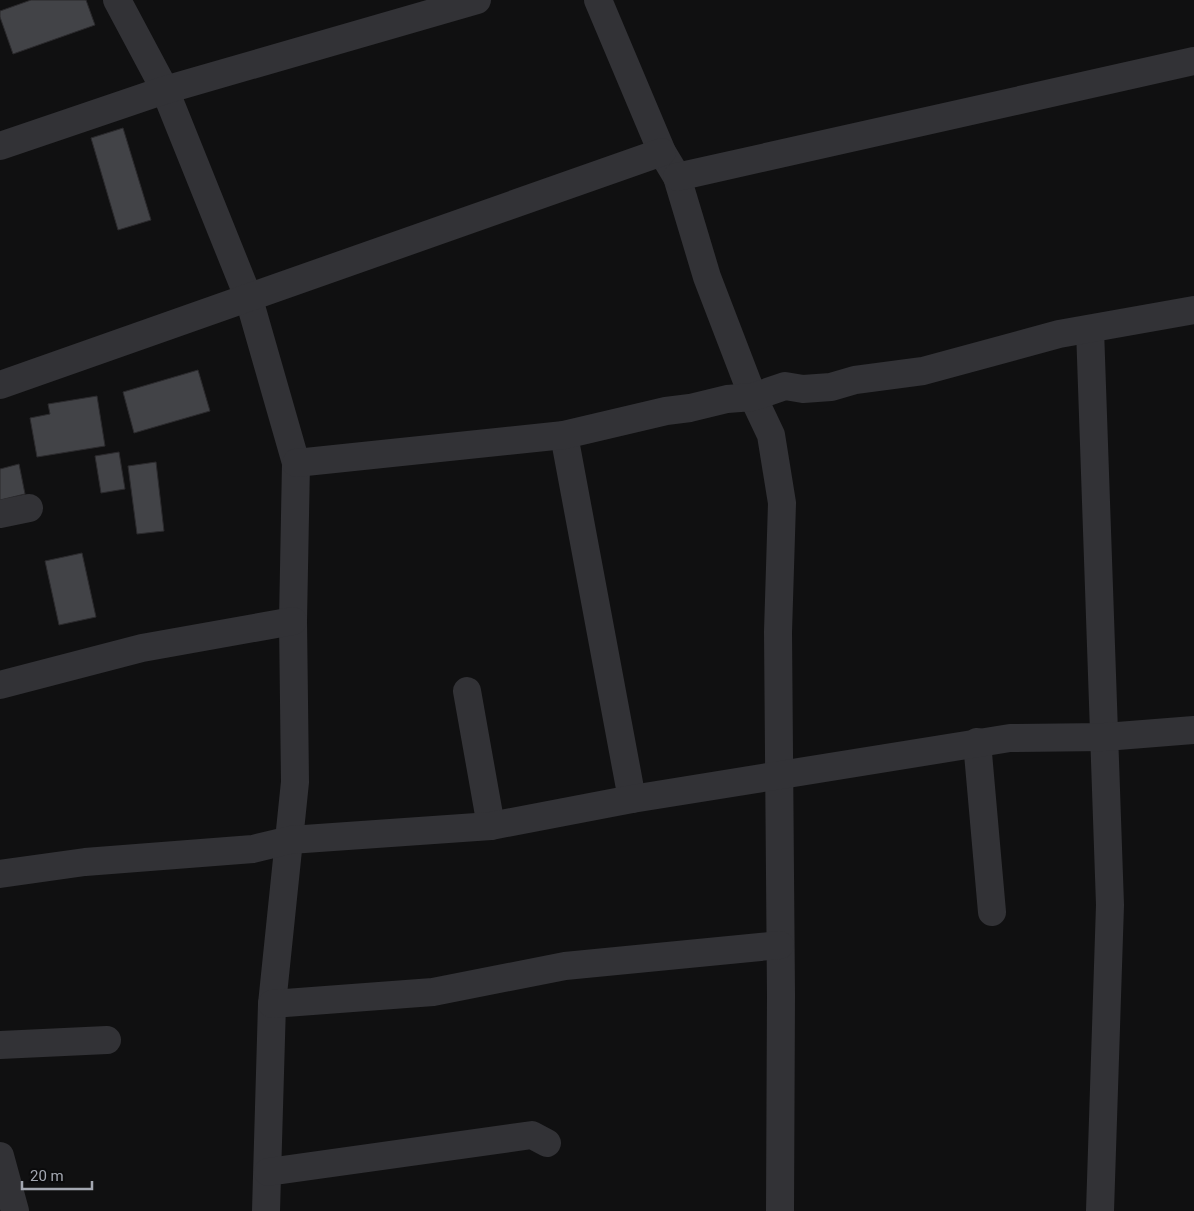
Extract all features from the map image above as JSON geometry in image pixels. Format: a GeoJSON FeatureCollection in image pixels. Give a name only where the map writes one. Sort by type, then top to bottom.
{"type":"FeatureCollection","features":[{"type":"Feature","properties":{"kind":"street"},"geometry":{"type":"LineString","coordinates":[[117,0],[165,90],[249,298],[296,463],[293,621],[295,782],[272,1004],[266,1211]]}},
{"type":"Feature","properties":{"kind":"street"},"geometry":{"type":"LineString","coordinates":[[0,146],[165,90],[478,0]]}},
{"type":"Feature","properties":{"kind":"street"},"geometry":{"type":"LineString","coordinates":[[598,0],[662,152],[677,177],[708,277],[753,397],[771,436],[782,503],[778,632],[777,776],[780,945],[780,1211]]}},
{"type":"Feature","properties":{"kind":"street"},"geometry":{"type":"LineString","coordinates":[[677,177],[1194,61]]}},
{"type":"Feature","properties":{"kind":"street"},"geometry":{"type":"LineString","coordinates":[[0,385],[662,152]]}},
{"type":"Feature","properties":{"kind":"street"},"geometry":{"type":"LineString","coordinates":[[296,463],[564,435],[666,410],[690,408],[727,399],[753,397],[785,386],[803,389],[832,387],[855,380],[923,371],[1059,334],[1194,310]]}},
{"type":"Feature","properties":{"kind":"street"},"geometry":{"type":"LineString","coordinates":[[1090,329],[1110,905],[1100,1211]]}},
{"type":"Feature","properties":{"kind":"street"},"geometry":{"type":"LineString","coordinates":[[564,435],[632,798]]}},
{"type":"Feature","properties":{"kind":"street"},"geometry":{"type":"LineString","coordinates":[[0,514],[29,508]]}},
{"type":"Feature","properties":{"kind":"street"},"geometry":{"type":"LineString","coordinates":[[0,686],[142,648],[293,621]]}},
{"type":"Feature","properties":{"kind":"street"},"geometry":{"type":"LineString","coordinates":[[466,691],[491,826]]}},
{"type":"Feature","properties":{"kind":"street"},"geometry":{"type":"LineString","coordinates":[[0,874],[84,862],[253,849],[290,840],[491,826],[632,798],[1010,738],[1104,737],[1194,730]]}},
{"type":"Feature","properties":{"kind":"street"},"geometry":{"type":"LineString","coordinates":[[977,742],[992,912]]}},
{"type":"Feature","properties":{"kind":"street"},"geometry":{"type":"LineString","coordinates":[[272,1004],[433,992],[565,966],[780,945]]}},
{"type":"Feature","properties":{"kind":"street"},"geometry":{"type":"LineString","coordinates":[[0,1045],[107,1040]]}},
{"type":"Feature","properties":{"kind":"street"},"geometry":{"type":"LineString","coordinates":[[268,1172],[532,1135],[547,1143]]}},
{"type":"Feature","properties":{"kind":"street"},"geometry":{"type":"LineString","coordinates":[[0,1156],[15,1211]]}},
{"type":"Feature","properties":{"kind":"building"},"geometry":{"type":"Polygon","coordinates":[[[31,0],[86,0],[95,25],[13,54],[0,17],[0,11],[31,0]]]}},
{"type":"Feature","properties":{"kind":"building"},"geometry":{"type":"Polygon","coordinates":[[[123,128],[151,220],[118,230],[91,138],[123,128]]]}},
{"type":"Feature","properties":{"kind":"building"},"geometry":{"type":"Polygon","coordinates":[[[198,370],[210,411],[134,433],[123,392],[198,370]]]}},
{"type":"Feature","properties":{"kind":"building"},"geometry":{"type":"Polygon","coordinates":[[[97,396],[105,446],[37,457],[30,418],[50,414],[48,404],[97,396]]]}},
{"type":"Feature","properties":{"kind":"building"},"geometry":{"type":"Polygon","coordinates":[[[119,452],[125,489],[101,493],[95,456],[119,452]]]}},
{"type":"Feature","properties":{"kind":"building"},"geometry":{"type":"Polygon","coordinates":[[[156,462],[164,531],[137,534],[128,466],[156,462]]]}},
{"type":"Feature","properties":{"kind":"building"},"geometry":{"type":"Polygon","coordinates":[[[19,464],[25,494],[0,500],[0,469],[19,464]]]}},
{"type":"Feature","properties":{"kind":"building"},"geometry":{"type":"Polygon","coordinates":[[[82,553],[96,617],[59,625],[45,561],[82,553]]]}}]}
